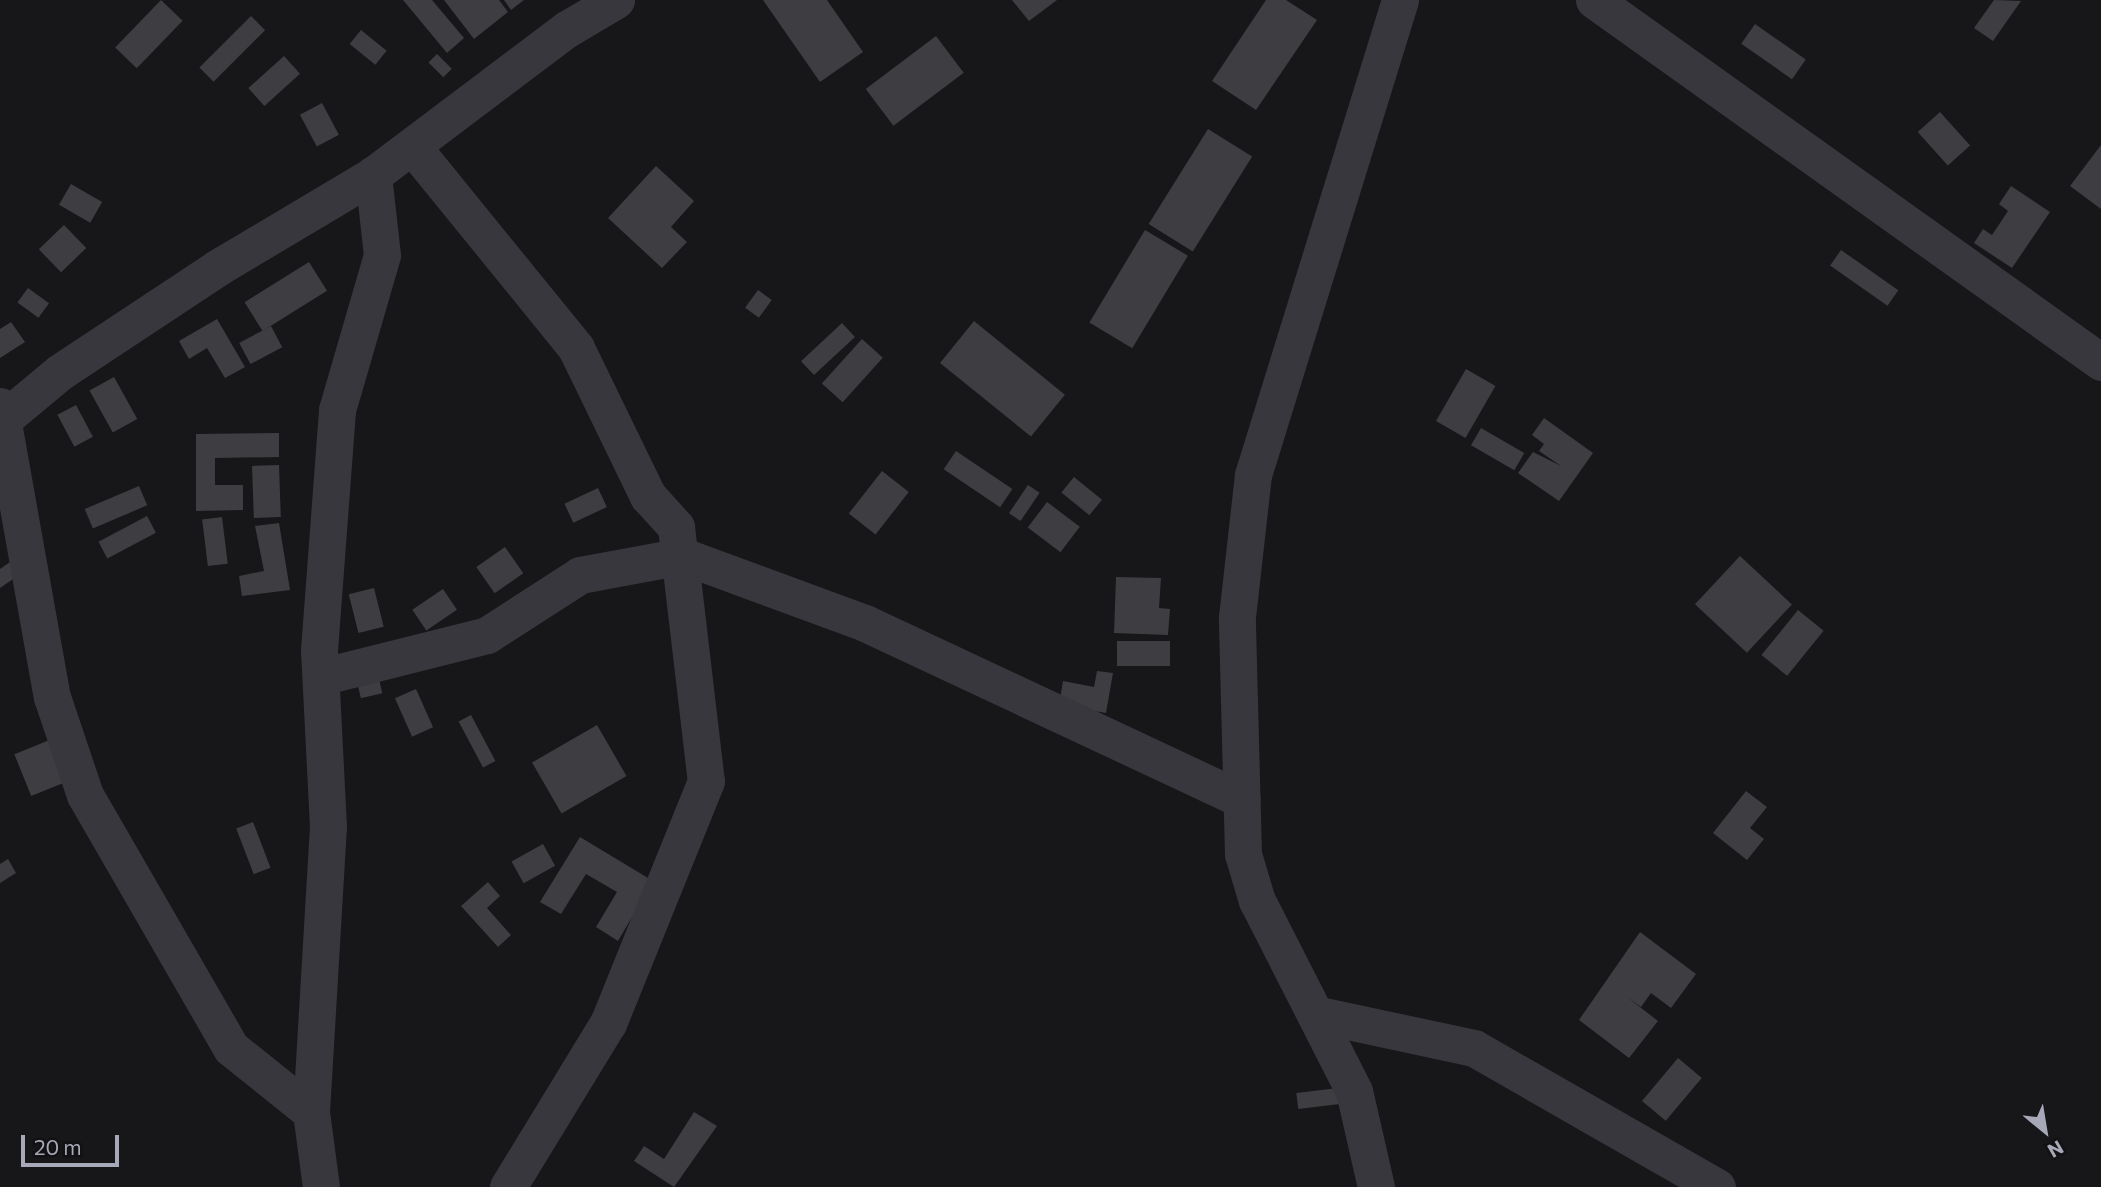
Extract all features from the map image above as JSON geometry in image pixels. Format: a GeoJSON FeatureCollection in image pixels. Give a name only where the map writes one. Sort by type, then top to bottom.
{"type":"FeatureCollection","features":[{"type":"Feature","properties":{"kind":"street"},"geometry":{"type":"LineString","coordinates":[[312,1112],[231,1048],[85,795],[52,697],[2,415],[60,372],[216,268],[373,175],[567,29],[616,0]]}},
{"type":"Feature","properties":{"kind":"street"},"geometry":{"type":"LineString","coordinates":[[1376,1187],[1354,1091],[1257,901],[1243,854],[1237,617],[1254,475],[1399,0]]}},
{"type":"Feature","properties":{"kind":"street"},"geometry":{"type":"LineString","coordinates":[[1594,0],[2101,362]]}},
{"type":"Feature","properties":{"kind":"street"},"geometry":{"type":"LineString","coordinates":[[412,146],[576,348],[648,496],[676,527],[682,556],[706,782],[608,1023],[508,1187]]}},
{"type":"Feature","properties":{"kind":"street"},"geometry":{"type":"LineString","coordinates":[[321,1187],[312,1112],[328,827],[324,676],[319,650],[337,410],[382,255],[373,175]]}},
{"type":"Feature","properties":{"kind":"street"},"geometry":{"type":"LineString","coordinates":[[324,676],[487,635],[580,575],[682,556],[864,623],[1242,800]]}},
{"type":"Feature","properties":{"kind":"street"},"geometry":{"type":"LineString","coordinates":[[1315,1014],[1474,1048],[1717,1187]]}},
{"type":"Feature","properties":{"kind":"building"},"geometry":{"type":"Polygon","coordinates":[[[161,0],[183,21],[137,68],[115,47],[161,0]]]}},
{"type":"Feature","properties":{"kind":"building"},"geometry":{"type":"Polygon","coordinates":[[[403,0],[432,0],[464,38],[447,53],[403,0]]]}},
{"type":"Feature","properties":{"kind":"building"},"geometry":{"type":"Polygon","coordinates":[[[444,0],[499,0],[508,12],[474,39],[444,0]]]}},
{"type":"Feature","properties":{"kind":"building"},"geometry":{"type":"Polygon","coordinates":[[[504,0],[524,0],[511,10],[504,0]]]}},
{"type":"Feature","properties":{"kind":"building"},"geometry":{"type":"Polygon","coordinates":[[[763,0],[827,0],[863,52],[820,82],[763,0]]]}},
{"type":"Feature","properties":{"kind":"building"},"geometry":{"type":"Polygon","coordinates":[[[1012,0],[1057,0],[1029,21],[1012,0]]]}},
{"type":"Feature","properties":{"kind":"building"},"geometry":{"type":"Polygon","coordinates":[[[1266,0],[1286,0],[1317,20],[1256,110],[1212,81],[1266,0]]]}},
{"type":"Feature","properties":{"kind":"building"},"geometry":{"type":"Polygon","coordinates":[[[1994,0],[2021,1],[1993,41],[1974,28],[1994,0]]]}},
{"type":"Feature","properties":{"kind":"building"},"geometry":{"type":"Polygon","coordinates":[[[251,16],[265,30],[214,82],[199,68],[251,16]]]}},
{"type":"Feature","properties":{"kind":"building"},"geometry":{"type":"Polygon","coordinates":[[[1755,24],[1806,60],[1792,79],[1741,44],[1755,24]]]}},
{"type":"Feature","properties":{"kind":"building"},"geometry":{"type":"Polygon","coordinates":[[[361,30],[387,51],[375,65],[350,44],[361,30]]]}},
{"type":"Feature","properties":{"kind":"building"},"geometry":{"type":"Polygon","coordinates":[[[936,36],[964,73],[893,126],[866,89],[936,36]]]}},
{"type":"Feature","properties":{"kind":"building"},"geometry":{"type":"Polygon","coordinates":[[[437,54],[452,69],[443,77],[429,62],[437,54]]]}},
{"type":"Feature","properties":{"kind":"building"},"geometry":{"type":"Polygon","coordinates":[[[284,56],[300,74],[264,106],[248,88],[284,56]]]}},
{"type":"Feature","properties":{"kind":"building"},"geometry":{"type":"Polygon","coordinates":[[[322,103],[339,135],[317,147],[300,115],[322,103]]]}},
{"type":"Feature","properties":{"kind":"building"},"geometry":{"type":"Polygon","coordinates":[[[1940,112],[1970,145],[1948,166],[1918,132],[1940,112]]]}},
{"type":"Feature","properties":{"kind":"building"},"geometry":{"type":"Polygon","coordinates":[[[1208,129],[1252,157],[1193,252],[1149,224],[1208,129]]]}},
{"type":"Feature","properties":{"kind":"building"},"geometry":{"type":"Polygon","coordinates":[[[2101,145],[2101,209],[2070,186],[2101,145]]]}},
{"type":"Feature","properties":{"kind":"building"},"geometry":{"type":"Polygon","coordinates":[[[656,166],[694,201],[671,227],[687,242],[662,268],[608,218],[656,166]]]}},
{"type":"Feature","properties":{"kind":"building"},"geometry":{"type":"Polygon","coordinates":[[[71,184],[102,202],[90,223],[59,205],[71,184]]]}},
{"type":"Feature","properties":{"kind":"building"},"geometry":{"type":"Polygon","coordinates":[[[2011,186],[2050,212],[2012,268],[1974,243],[1983,229],[1992,235],[2008,211],[1999,204],[2011,186]]]}},
{"type":"Feature","properties":{"kind":"building"},"geometry":{"type":"Polygon","coordinates":[[[64,225],[86,248],[61,272],[39,249],[64,225]]]}},
{"type":"Feature","properties":{"kind":"building"},"geometry":{"type":"Polygon","coordinates":[[[1145,230],[1188,256],[1132,348],[1089,323],[1145,230]]]}},
{"type":"Feature","properties":{"kind":"building"},"geometry":{"type":"Polygon","coordinates":[[[1841,250],[1898,290],[1887,306],[1830,266],[1841,250]]]}},
{"type":"Feature","properties":{"kind":"building"},"geometry":{"type":"Polygon","coordinates":[[[309,262],[327,291],[263,331],[245,302],[309,262]]]}},
{"type":"Feature","properties":{"kind":"building"},"geometry":{"type":"Polygon","coordinates":[[[28,288],[49,303],[38,318],[17,303],[28,288]]]}},
{"type":"Feature","properties":{"kind":"building"},"geometry":{"type":"Polygon","coordinates":[[[758,290],[772,300],[759,318],[745,308],[758,290]]]}},
{"type":"Feature","properties":{"kind":"building"},"geometry":{"type":"Polygon","coordinates":[[[217,319],[245,367],[225,378],[207,348],[189,359],[179,341],[217,319]]]}},
{"type":"Feature","properties":{"kind":"building"},"geometry":{"type":"Polygon","coordinates":[[[974,321],[1065,395],[1031,437],[940,363],[974,321]]]}},
{"type":"Feature","properties":{"kind":"building"},"geometry":{"type":"Polygon","coordinates":[[[11,322],[25,342],[0,358],[0,329],[11,322]]]}},
{"type":"Feature","properties":{"kind":"building"},"geometry":{"type":"Polygon","coordinates":[[[842,323],[855,337],[814,375],[801,361],[842,323]]]}},
{"type":"Feature","properties":{"kind":"building"},"geometry":{"type":"Polygon","coordinates":[[[271,326],[282,347],[250,364],[239,343],[271,326]]]}},
{"type":"Feature","properties":{"kind":"building"},"geometry":{"type":"Polygon","coordinates":[[[862,339],[883,358],[843,402],[822,384],[862,339]]]}},
{"type":"Feature","properties":{"kind":"building"},"geometry":{"type":"Polygon","coordinates":[[[1466,369],[1495,386],[1465,438],[1436,421],[1466,369]]]}},
{"type":"Feature","properties":{"kind":"building"},"geometry":{"type":"Polygon","coordinates":[[[114,377],[137,419],[113,433],[90,391],[114,377]]]}},
{"type":"Feature","properties":{"kind":"building"},"geometry":{"type":"Polygon","coordinates":[[[76,405],[93,437],[74,447],[57,415],[76,405]]]}},
{"type":"Feature","properties":{"kind":"building"},"geometry":{"type":"Polygon","coordinates":[[[1544,418],[1593,453],[1559,501],[1518,473],[1533,452],[1561,466],[1539,451],[1544,444],[1532,435],[1544,418]]]}},
{"type":"Feature","properties":{"kind":"building"},"geometry":{"type":"Polygon","coordinates":[[[1481,428],[1524,453],[1514,470],[1471,445],[1481,428]]]}},
{"type":"Feature","properties":{"kind":"building"},"geometry":{"type":"Polygon","coordinates":[[[279,433],[279,457],[215,458],[215,485],[243,485],[243,510],[196,511],[196,434],[279,433]]]}},
{"type":"Feature","properties":{"kind":"building"},"geometry":{"type":"Polygon","coordinates":[[[956,451],[1012,489],[1000,507],[944,469],[956,451]]]}},
{"type":"Feature","properties":{"kind":"building"},"geometry":{"type":"Polygon","coordinates":[[[279,465],[281,517],[254,518],[252,466],[279,465]]]}},
{"type":"Feature","properties":{"kind":"building"},"geometry":{"type":"Polygon","coordinates":[[[882,471],[909,492],[876,534],[849,514],[882,471]]]}},
{"type":"Feature","properties":{"kind":"building"},"geometry":{"type":"Polygon","coordinates":[[[1074,477],[1102,500],[1089,515],[1061,493],[1074,477]]]}},
{"type":"Feature","properties":{"kind":"building"},"geometry":{"type":"Polygon","coordinates":[[[1028,485],[1040,493],[1021,521],[1009,513],[1028,485]]]}},
{"type":"Feature","properties":{"kind":"building"},"geometry":{"type":"Polygon","coordinates":[[[139,486],[147,505],[93,528],[85,509],[139,486]]]}},
{"type":"Feature","properties":{"kind":"building"},"geometry":{"type":"Polygon","coordinates":[[[598,488],[607,507],[573,523],[564,504],[598,488]]]}},
{"type":"Feature","properties":{"kind":"building"},"geometry":{"type":"Polygon","coordinates":[[[1047,502],[1080,527],[1060,552],[1028,528],[1047,502]]]}},
{"type":"Feature","properties":{"kind":"building"},"geometry":{"type":"Polygon","coordinates":[[[147,516],[156,533],[107,559],[98,542],[147,516]]]}},
{"type":"Feature","properties":{"kind":"building"},"geometry":{"type":"Polygon","coordinates":[[[222,517],[228,564],[208,566],[202,519],[222,517]]]}},
{"type":"Feature","properties":{"kind":"building"},"geometry":{"type":"Polygon","coordinates":[[[279,523],[290,590],[242,596],[239,576],[264,571],[255,526],[279,523]]]}},
{"type":"Feature","properties":{"kind":"building"},"geometry":{"type":"Polygon","coordinates":[[[505,547],[523,573],[495,593],[476,567],[505,547]]]}},
{"type":"Feature","properties":{"kind":"building"},"geometry":{"type":"Polygon","coordinates":[[[1740,556],[1792,604],[1747,653],[1695,604],[1740,556]]]}},
{"type":"Feature","properties":{"kind":"building"},"geometry":{"type":"Polygon","coordinates":[[[10,562],[19,575],[0,588],[0,569],[10,562]]]}},
{"type":"Feature","properties":{"kind":"building"},"geometry":{"type":"Polygon","coordinates":[[[1116,577],[1161,578],[1159,608],[1170,609],[1168,635],[1114,633],[1116,577]]]}},
{"type":"Feature","properties":{"kind":"building"},"geometry":{"type":"Polygon","coordinates":[[[374,588],[384,627],[358,633],[349,594],[374,588]]]}},
{"type":"Feature","properties":{"kind":"building"},"geometry":{"type":"Polygon","coordinates":[[[443,589],[457,610],[426,630],[412,610],[443,589]]]}},
{"type":"Feature","properties":{"kind":"building"},"geometry":{"type":"Polygon","coordinates":[[[1798,610],[1824,631],[1787,676],[1761,655],[1798,610]]]}},
{"type":"Feature","properties":{"kind":"building"},"geometry":{"type":"Polygon","coordinates":[[[1117,641],[1170,641],[1170,666],[1117,666],[1117,641]]]}},
{"type":"Feature","properties":{"kind":"building"},"geometry":{"type":"Polygon","coordinates":[[[376,666],[382,693],[361,698],[355,671],[376,666]]]}},
{"type":"Feature","properties":{"kind":"building"},"geometry":{"type":"Polygon","coordinates":[[[1097,671],[1113,673],[1106,713],[1059,705],[1063,681],[1094,687],[1097,671]]]}},
{"type":"Feature","properties":{"kind":"building"},"geometry":{"type":"Polygon","coordinates":[[[416,689],[433,727],[412,737],[395,698],[416,689]]]}},
{"type":"Feature","properties":{"kind":"building"},"geometry":{"type":"Polygon","coordinates":[[[471,715],[495,761],[483,767],[459,722],[471,715]]]}},
{"type":"Feature","properties":{"kind":"building"},"geometry":{"type":"Polygon","coordinates":[[[597,725],[626,776],[562,814],[532,762],[597,725]]]}},
{"type":"Feature","properties":{"kind":"building"},"geometry":{"type":"Polygon","coordinates":[[[57,737],[74,779],[31,796],[14,754],[57,737]]]}},
{"type":"Feature","properties":{"kind":"building"},"geometry":{"type":"Polygon","coordinates":[[[1746,791],[1767,807],[1750,828],[1764,839],[1747,860],[1713,833],[1746,791]]]}},
{"type":"Feature","properties":{"kind":"building"},"geometry":{"type":"Polygon","coordinates":[[[253,822],[271,868],[254,874],[236,828],[253,822]]]}},
{"type":"Feature","properties":{"kind":"building"},"geometry":{"type":"Polygon","coordinates":[[[580,837],[653,881],[618,941],[596,927],[617,892],[586,874],[561,914],[540,902],[580,837]]]}},
{"type":"Feature","properties":{"kind":"building"},"geometry":{"type":"Polygon","coordinates":[[[543,844],[555,866],[524,883],[512,861],[543,844]]]}},
{"type":"Feature","properties":{"kind":"building"},"geometry":{"type":"Polygon","coordinates":[[[8,859],[16,873],[0,883],[0,864],[8,859]]]}},
{"type":"Feature","properties":{"kind":"building"},"geometry":{"type":"Polygon","coordinates":[[[488,882],[500,896],[487,908],[511,935],[498,947],[461,906],[488,882]]]}},
{"type":"Feature","properties":{"kind":"building"},"geometry":{"type":"Polygon","coordinates":[[[1640,932],[1696,974],[1671,1008],[1651,993],[1641,1007],[1627,997],[1658,1021],[1629,1058],[1579,1020],[1640,932]]]}},
{"type":"Feature","properties":{"kind":"building"},"geometry":{"type":"Polygon","coordinates":[[[1678,1058],[1702,1078],[1666,1121],[1642,1101],[1678,1058]]]}},
{"type":"Feature","properties":{"kind":"building"},"geometry":{"type":"Polygon","coordinates":[[[1338,1088],[1340,1104],[1298,1109],[1296,1093],[1338,1088]]]}},
{"type":"Feature","properties":{"kind":"building"},"geometry":{"type":"Polygon","coordinates":[[[694,1112],[717,1126],[674,1187],[634,1161],[644,1146],[664,1159],[694,1112]]]}}]}
